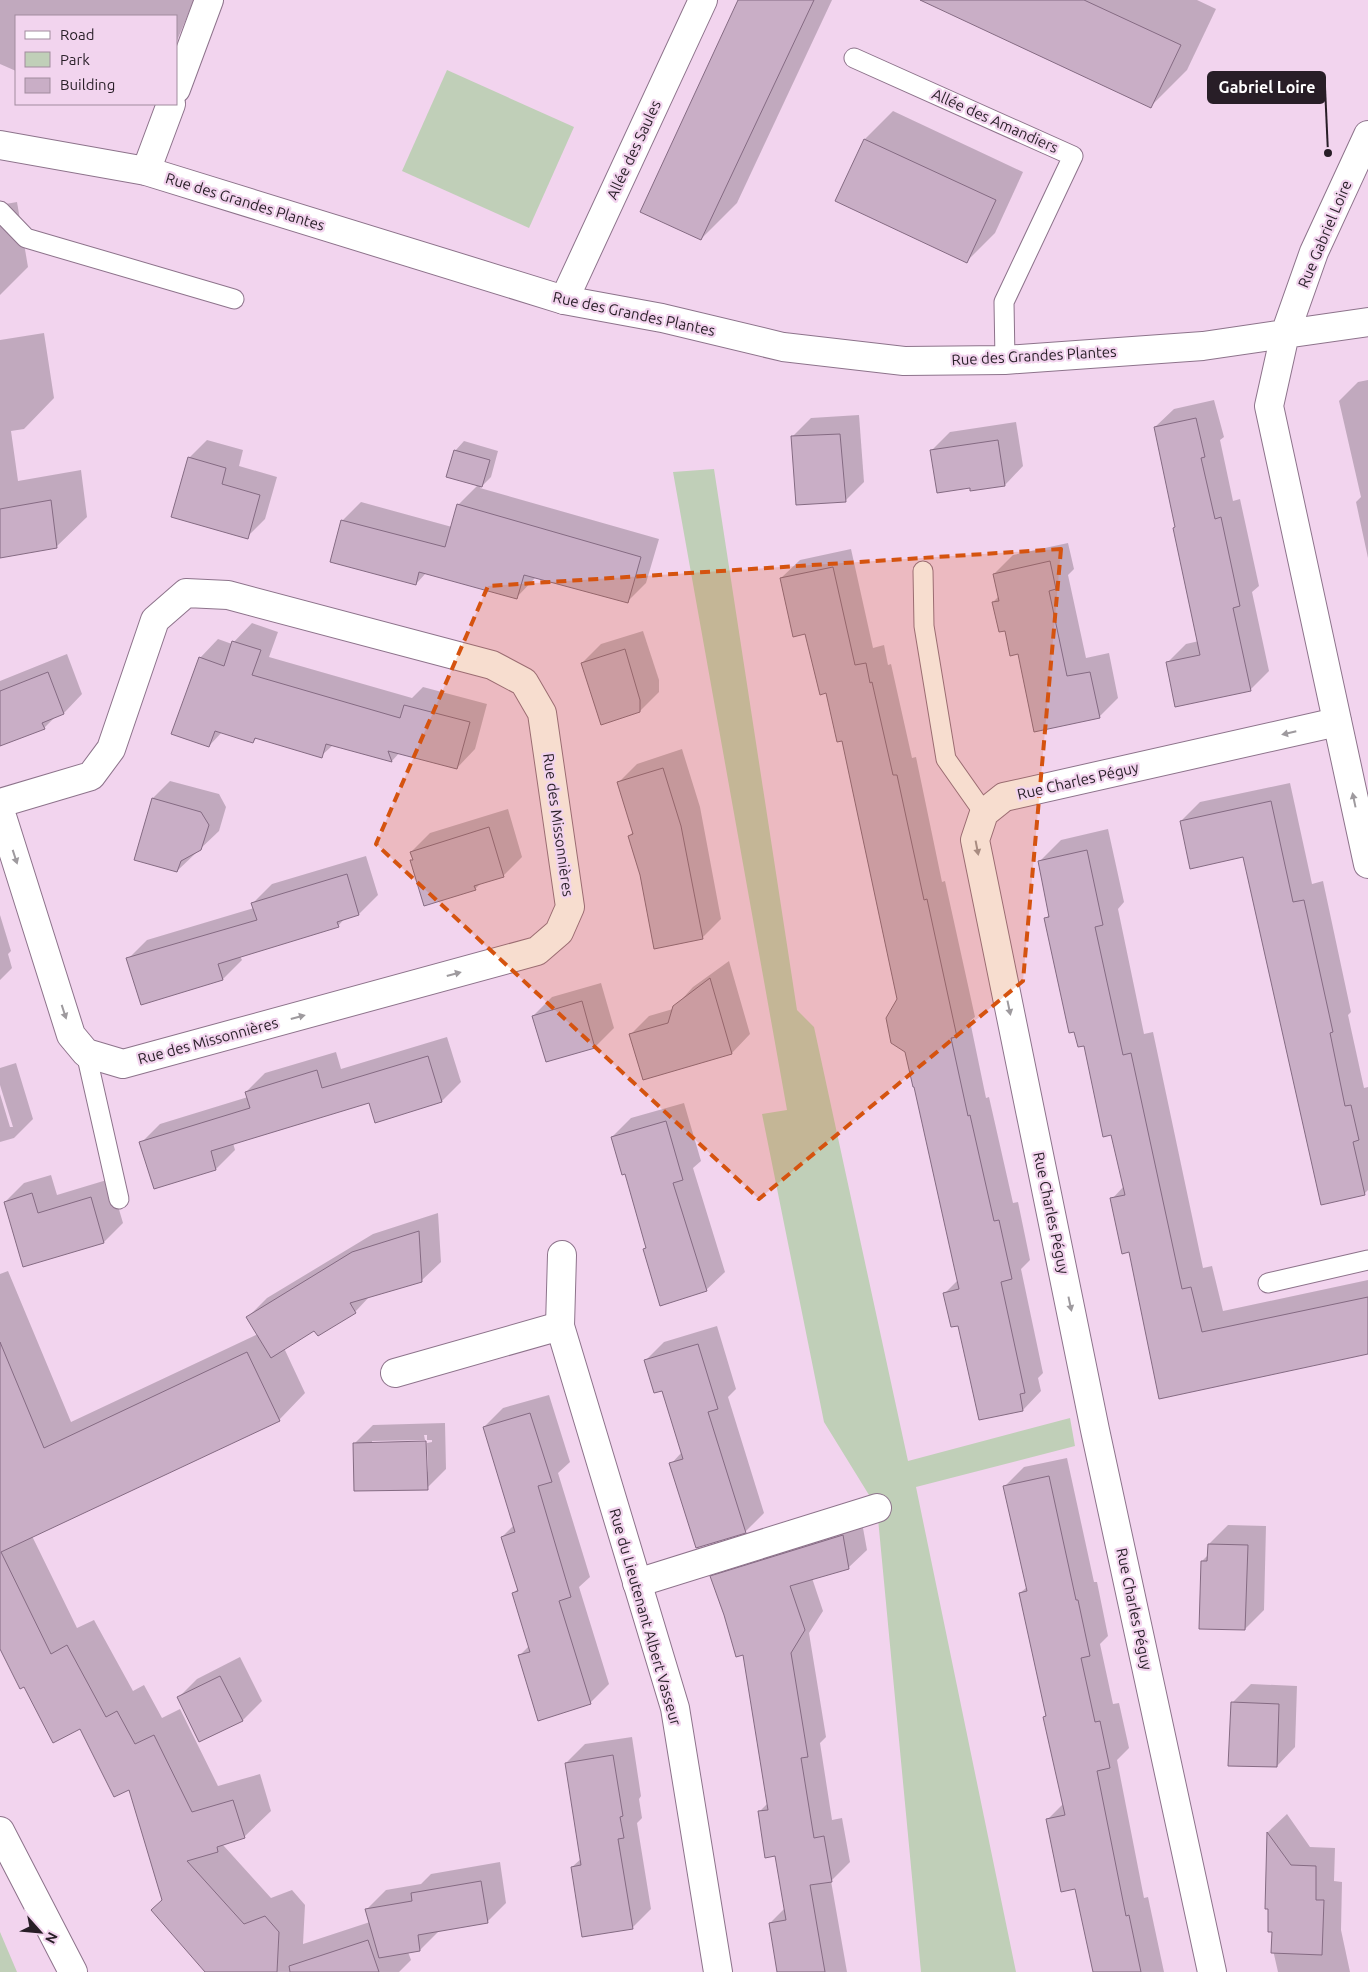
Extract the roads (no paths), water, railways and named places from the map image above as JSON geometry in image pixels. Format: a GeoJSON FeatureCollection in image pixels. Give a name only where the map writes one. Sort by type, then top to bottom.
{"type":"FeatureCollection","features":[{"type":"Feature","properties":{"kind":"street"},"geometry":{"type":"LineString","coordinates":[[178,84],[209,0]]}},
{"type":"Feature","properties":{"kind":"street","name":"Allée des Saules"},"geometry":{"type":"LineString","coordinates":[[564,300],[703,0]]}},
{"type":"Feature","properties":{"kind":"street"},"geometry":{"type":"LineString","coordinates":[[146,171],[171,105]]}},
{"type":"Feature","properties":{"kind":"street","name":"Rue Gabriel Loire"},"geometry":{"type":"LineString","coordinates":[[1285,334],[1314,252],[1368,135]]}},
{"type":"Feature","properties":{"kind":"street","name":"Rue des Grandes Plantes"},"geometry":{"type":"LineString","coordinates":[[0,145],[146,171],[564,300],[662,318],[783,348],[904,361],[1005,360],[1203,346],[1368,322]]}},
{"type":"Feature","properties":{"kind":"street"},"geometry":{"type":"LineString","coordinates":[[1285,334],[1269,406],[1368,864]]}},
{"type":"Feature","properties":{"kind":"street","name":"Rue des Missonnières"},"geometry":{"type":"LineString","coordinates":[[0,803],[91,776],[111,749],[155,620],[186,593],[228,594],[492,665],[524,682],[542,713],[570,907],[559,932],[537,951],[122,1064],[86,1054]]}},
{"type":"Feature","properties":{"kind":"street","name":"Rue Charles Péguy"},"geometry":{"type":"LineString","coordinates":[[1212,1972],[1096,1430],[975,840],[984,813],[1004,797],[1337,722]]}},
{"type":"Feature","properties":{"kind":"street"},"geometry":{"type":"LineString","coordinates":[[0,810],[71,1035],[86,1054]]}},
{"type":"Feature","properties":{"kind":"street","name":"Rue du Lieutenant Albert Vasseur"},"geometry":{"type":"LineString","coordinates":[[562,1255],[560,1326],[674,1708],[718,1972]]}},
{"type":"Feature","properties":{"kind":"street"},"geometry":{"type":"LineString","coordinates":[[395,1373],[560,1326]]}},
{"type":"Feature","properties":{"kind":"street"},"geometry":{"type":"LineString","coordinates":[[637,1583],[877,1508]]}},
{"type":"Feature","properties":{"kind":"street"},"geometry":{"type":"LineString","coordinates":[[0,1831],[73,1972]]}},
{"type":"Feature","properties":{"kind":"lane","name":"Allée des Amandiers"},"geometry":{"type":"LineString","coordinates":[[854,58],[1073,156],[1004,302],[1005,360]]}},
{"type":"Feature","properties":{"kind":"lane"},"geometry":{"type":"LineString","coordinates":[[0,211],[26,238],[234,299]]}},
{"type":"Feature","properties":{"kind":"lane"},"geometry":{"type":"LineString","coordinates":[[923,571],[924,626],[946,759],[984,813]]}},
{"type":"Feature","properties":{"kind":"lane"},"geometry":{"type":"LineString","coordinates":[[86,1054],[119,1199]]}},
{"type":"Feature","properties":{"kind":"lane"},"geometry":{"type":"LineString","coordinates":[[1268,1283],[1368,1260]]}},
{"type":"Feature","properties":{"kind":"place","name":"Gabriel Loire"},"geometry":{"type":"Point","coordinates":[1328,153]}}]}
